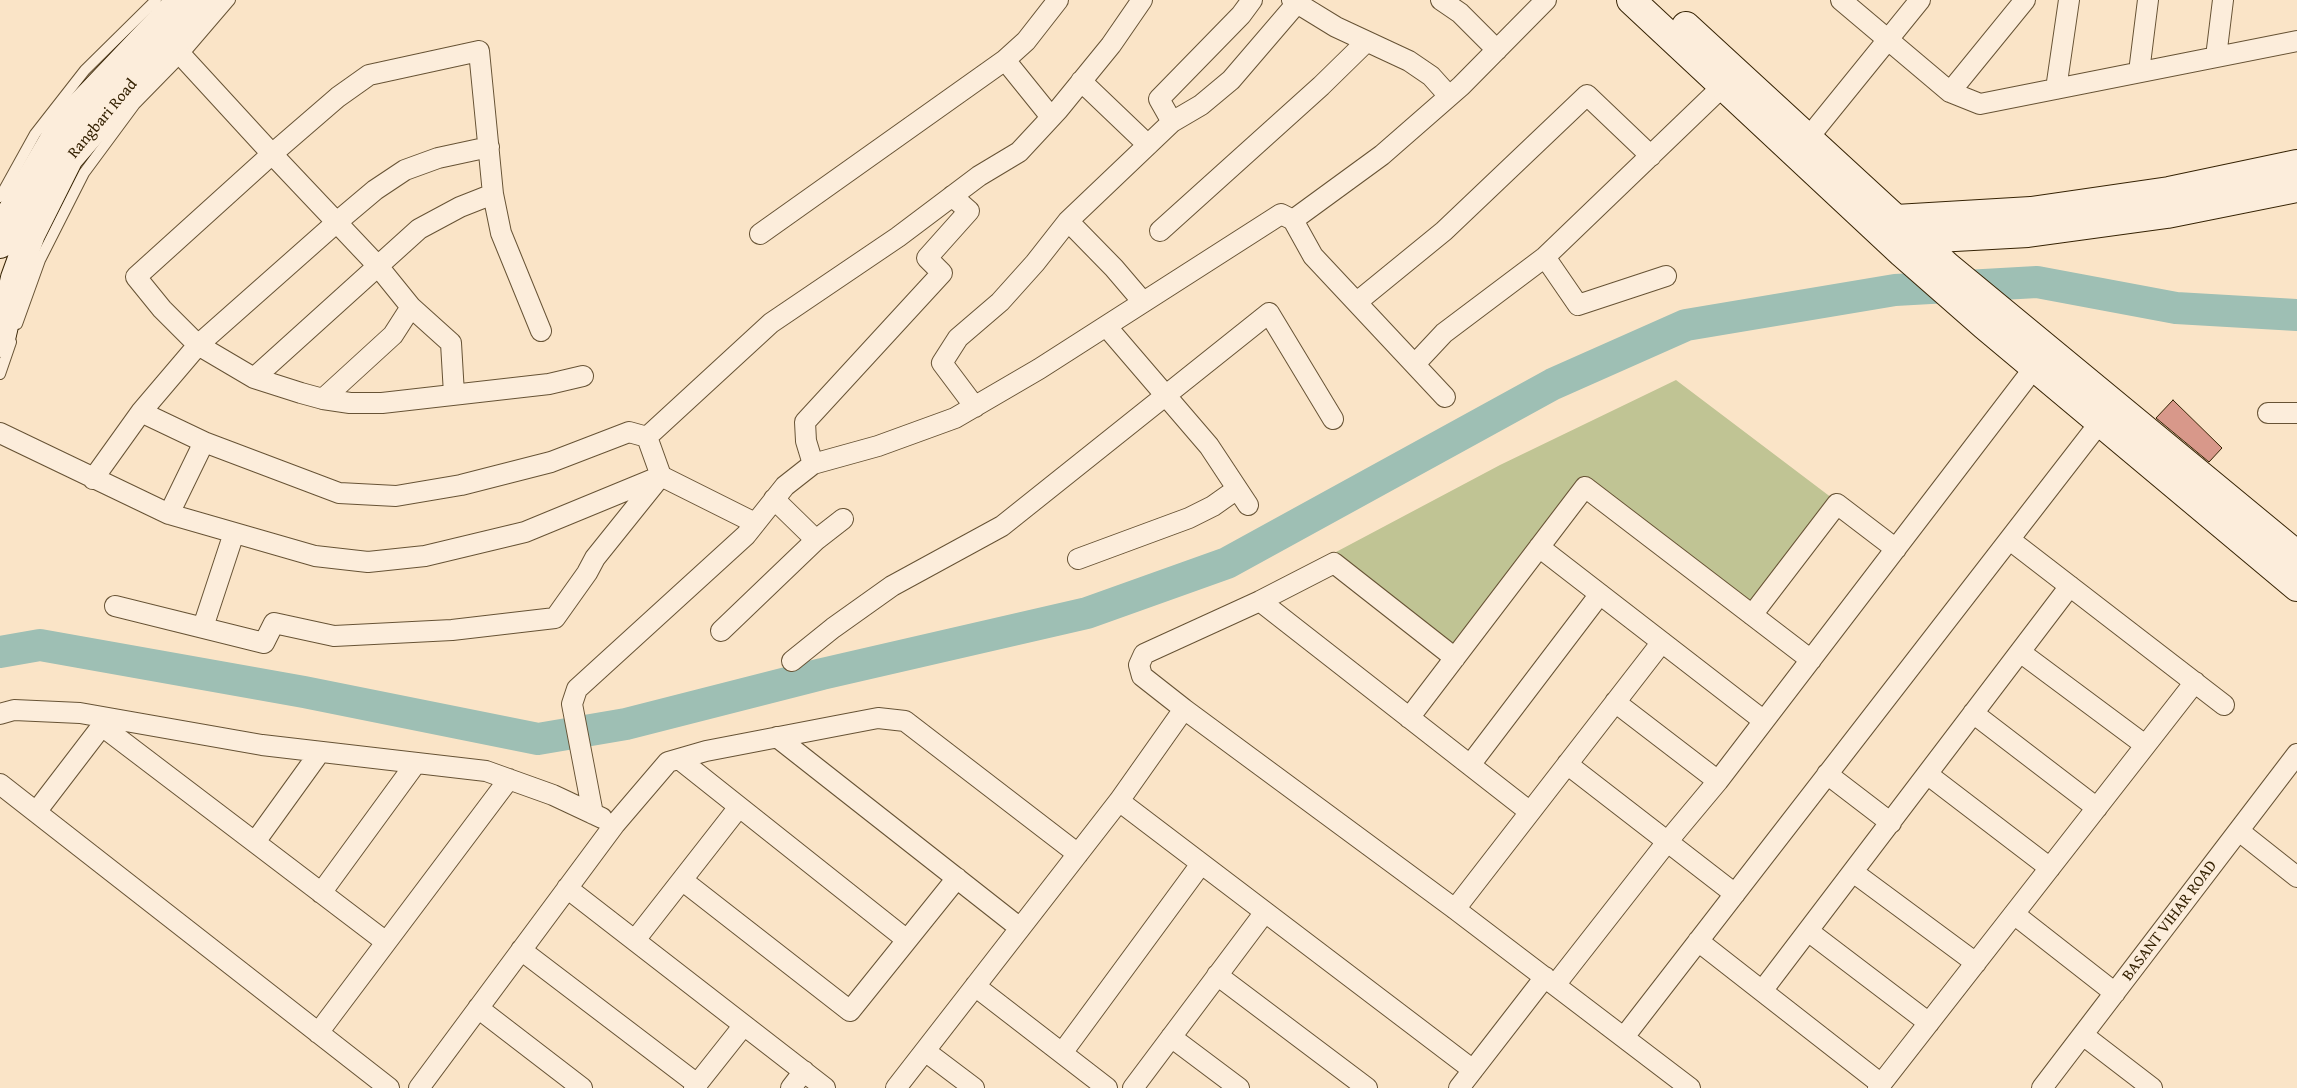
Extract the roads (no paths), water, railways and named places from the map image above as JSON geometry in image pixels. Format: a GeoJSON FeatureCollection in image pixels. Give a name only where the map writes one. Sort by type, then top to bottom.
{"type":"FeatureCollection","features":[{"type":"Feature","properties":{"kind":"street","name":"Rangbari Road"},"geometry":{"type":"LineString","coordinates":[[0,244],[8,218],[63,124],[180,0]]}},
{"type":"Feature","properties":{"kind":"street","name":"Rangbari Road"},"geometry":{"type":"LineString","coordinates":[[0,343],[15,278],[31,234],[68,158],[169,42],[211,0]]}},
{"type":"Feature","properties":{"kind":"street"},"geometry":{"type":"LineString","coordinates":[[760,234],[1005,60],[1026,41],[1058,0]]}},
{"type":"Feature","properties":{"kind":"street"},"geometry":{"type":"LineString","coordinates":[[647,437],[771,323],[898,237],[979,176],[1019,152],[1111,45],[1142,0]]}},
{"type":"Feature","properties":{"kind":"street"},"geometry":{"type":"LineString","coordinates":[[1172,122],[1160,99],[1252,0]]}},
{"type":"Feature","properties":{"kind":"street"},"geometry":{"type":"LineString","coordinates":[[1441,0],[1460,13],[1496,50]]}},
{"type":"Feature","properties":{"kind":"street"},"geometry":{"type":"LineString","coordinates":[[1293,220],[1382,155],[1449,96],[1546,0]]}},
{"type":"Feature","properties":{"kind":"street"},"geometry":{"type":"LineString","coordinates":[[1631,0],[1723,86],[1802,145]]}},
{"type":"Feature","properties":{"kind":"street"},"geometry":{"type":"LineString","coordinates":[[1657,0],[1802,145],[1916,251],[1984,325],[2034,368],[2107,414],[2297,555]]}},
{"type":"Feature","properties":{"kind":"street"},"geometry":{"type":"LineString","coordinates":[[1841,0],[1950,92],[1980,104],[2216,57],[2296,38]]}},
{"type":"Feature","properties":{"kind":"street"},"geometry":{"type":"LineString","coordinates":[[1802,145],[1920,0]]}},
{"type":"Feature","properties":{"kind":"street"},"geometry":{"type":"LineString","coordinates":[[1950,92],[2025,0]]}},
{"type":"Feature","properties":{"kind":"street"},"geometry":{"type":"LineString","coordinates":[[2056,89],[2069,0]]}},
{"type":"Feature","properties":{"kind":"street"},"geometry":{"type":"LineString","coordinates":[[2139,72],[2148,0]]}},
{"type":"Feature","properties":{"kind":"street"},"geometry":{"type":"LineString","coordinates":[[2216,57],[2223,0]]}},
{"type":"Feature","properties":{"kind":"street"},"geometry":{"type":"LineString","coordinates":[[975,407],[942,363],[958,338],[1000,302],[1036,263],[1068,221],[1172,122],[1201,105],[1231,80],[1295,2],[1366,42],[1409,61],[1431,76],[1449,96]]}},
{"type":"Feature","properties":{"kind":"street"},"geometry":{"type":"LineString","coordinates":[[1160,231],[1322,86],[1366,42]]}},
{"type":"Feature","properties":{"kind":"street"},"geometry":{"type":"LineString","coordinates":[[541,331],[501,233],[493,194],[479,51],[369,75],[338,97],[272,154],[136,277],[162,309],[198,345],[254,378],[323,399],[350,403],[382,403],[549,384],[583,376]]}},
{"type":"Feature","properties":{"kind":"street"},"geometry":{"type":"LineString","coordinates":[[182,56],[377,265],[411,308],[451,343],[454,394]]}},
{"type":"Feature","properties":{"kind":"street"},"geometry":{"type":"LineString","coordinates":[[1005,60],[1051,117]]}},
{"type":"Feature","properties":{"kind":"street"},"geometry":{"type":"LineString","coordinates":[[1081,82],[1148,145]]}},
{"type":"Feature","properties":{"kind":"street"},"geometry":{"type":"LineString","coordinates":[[1415,364],[1444,333],[1545,257],[1723,86]]}},
{"type":"Feature","properties":{"kind":"street"},"geometry":{"type":"LineString","coordinates":[[1357,302],[1444,231],[1587,95],[1652,156]]}},
{"type":"Feature","properties":{"kind":"street"},"geometry":{"type":"LineString","coordinates":[[93,479],[141,412],[198,345],[336,222],[375,190],[405,170],[438,158],[489,147]]}},
{"type":"Feature","properties":{"kind":"street"},"geometry":{"type":"LineString","coordinates":[[1891,228],[2031,211],[2169,191],[2297,164]]}},
{"type":"Feature","properties":{"kind":"street"},"geometry":{"type":"LineString","coordinates":[[1916,251],[2167,214],[2297,188]]}},
{"type":"Feature","properties":{"kind":"street"},"geometry":{"type":"LineString","coordinates":[[254,378],[419,229],[460,207],[493,194]]}},
{"type":"Feature","properties":{"kind":"street"},"geometry":{"type":"LineString","coordinates":[[813,464],[806,441],[805,422],[942,273],[927,258],[969,211],[952,196]]}},
{"type":"Feature","properties":{"kind":"street"},"geometry":{"type":"LineString","coordinates":[[593,814],[572,704],[577,689],[746,534],[785,486],[813,464],[878,446],[955,418],[1106,326],[1281,214],[1293,220],[1313,256],[1445,397]]}},
{"type":"Feature","properties":{"kind":"street"},"geometry":{"type":"LineString","coordinates":[[1068,221],[1114,268],[1143,302]]}},
{"type":"Feature","properties":{"kind":"street"},"geometry":{"type":"LineString","coordinates":[[1916,251],[1947,266],[2011,321],[2107,414],[2297,587]]}},
{"type":"Feature","properties":{"kind":"street"},"geometry":{"type":"LineString","coordinates":[[1545,257],[1578,305],[1666,276]]}},
{"type":"Feature","properties":{"kind":"street"},"geometry":{"type":"LineString","coordinates":[[323,399],[393,336],[411,308]]}},
{"type":"Feature","properties":{"kind":"street"},"geometry":{"type":"LineString","coordinates":[[792,662],[833,628],[892,586],[1002,526],[1269,313],[1333,419]]}},
{"type":"Feature","properties":{"kind":"street"},"geometry":{"type":"LineString","coordinates":[[1078,559],[1189,518],[1213,506],[1242,497],[1209,446],[1106,326]]}},
{"type":"Feature","properties":{"kind":"street"},"geometry":{"type":"LineString","coordinates":[[1459,1088],[1718,781],[2034,368]]}},
{"type":"Feature","properties":{"kind":"street"},"geometry":{"type":"LineString","coordinates":[[141,412],[204,442],[339,493],[396,496],[461,485],[551,462],[629,432],[647,437]]}},
{"type":"Feature","properties":{"kind":"street"},"geometry":{"type":"LineString","coordinates":[[2268,413],[2297,413]]}},
{"type":"Feature","properties":{"kind":"street"},"geometry":{"type":"LineString","coordinates":[[1624,1037],[2107,414]]}},
{"type":"Feature","properties":{"kind":"street"},"geometry":{"type":"LineString","coordinates":[[0,433],[169,514],[315,556],[368,562],[425,556],[525,532],[661,476]]}},
{"type":"Feature","properties":{"kind":"street"},"geometry":{"type":"LineString","coordinates":[[647,437],[661,476],[755,523]]}},
{"type":"Feature","properties":{"kind":"street"},"geometry":{"type":"LineString","coordinates":[[169,514],[204,442]]}},
{"type":"Feature","properties":{"kind":"street"},"geometry":{"type":"LineString","coordinates":[[114,606],[264,643],[274,623],[334,636],[452,630],[555,618],[587,573],[594,558],[661,476]]}},
{"type":"Feature","properties":{"kind":"street"},"geometry":{"type":"LineString","coordinates":[[1409,718],[1584,487],[1811,660]]}},
{"type":"Feature","properties":{"kind":"street"},"geometry":{"type":"LineString","coordinates":[[774,499],[816,540]]}},
{"type":"Feature","properties":{"kind":"street"},"geometry":{"type":"LineString","coordinates":[[1752,615],[1837,504],[1896,549]]}},
{"type":"Feature","properties":{"kind":"street"},"geometry":{"type":"LineString","coordinates":[[721,631],[816,540],[844,519]]}},
{"type":"Feature","properties":{"kind":"street"},"geometry":{"type":"LineString","coordinates":[[203,627],[234,533]]}},
{"type":"Feature","properties":{"kind":"street"},"geometry":{"type":"LineString","coordinates":[[2010,540],[2224,705]]}},
{"type":"Feature","properties":{"kind":"street"},"geometry":{"type":"LineString","coordinates":[[1539,547],[1764,720]]}},
{"type":"Feature","properties":{"kind":"street"},"geometry":{"type":"LineString","coordinates":[[1455,658],[1334,563],[1260,601],[1144,654],[1139,665],[1142,676],[1184,709],[1455,909],[1690,1088]]}},
{"type":"Feature","properties":{"kind":"street"},"geometry":{"type":"LineString","coordinates":[[1762,991],[2070,586]]}},
{"type":"Feature","properties":{"kind":"street"},"geometry":{"type":"LineString","coordinates":[[1470,765],[1600,594]]}},
{"type":"Feature","properties":{"kind":"street"},"geometry":{"type":"LineString","coordinates":[[1260,601],[1530,812]]}},
{"type":"Feature","properties":{"kind":"street"},"geometry":{"type":"LineString","coordinates":[[1455,909],[1662,642]]}},
{"type":"Feature","properties":{"kind":"street"},"geometry":{"type":"LineString","coordinates":[[2020,652],[2145,746]]}},
{"type":"Feature","properties":{"kind":"street"},"geometry":{"type":"LineString","coordinates":[[1698,941],[1880,1086],[2195,682]]}},
{"type":"Feature","properties":{"kind":"street"},"geometry":{"type":"LineString","coordinates":[[1615,702],[1718,781]]}},
{"type":"Feature","properties":{"kind":"street"},"geometry":{"type":"LineString","coordinates":[[896,1088],[1119,802],[1184,709]]}},
{"type":"Feature","properties":{"kind":"street"},"geometry":{"type":"LineString","coordinates":[[0,714],[14,710],[80,713],[105,722],[262,745],[486,771],[553,795],[615,824]]}},
{"type":"Feature","properties":{"kind":"street"},"geometry":{"type":"LineString","coordinates":[[1974,713],[2096,808]]}},
{"type":"Feature","properties":{"kind":"street"},"geometry":{"type":"LineString","coordinates":[[420,1088],[615,824],[668,762],[706,751],[878,718],[905,722],[1078,854]]}},
{"type":"Feature","properties":{"kind":"street"},"geometry":{"type":"LineString","coordinates":[[36,812],[105,722]]}},
{"type":"Feature","properties":{"kind":"street"},"geometry":{"type":"LineString","coordinates":[[105,722],[255,842],[386,942]]}},
{"type":"Feature","properties":{"kind":"street"},"geometry":{"type":"LineString","coordinates":[[777,737],[1020,928]]}},
{"type":"Feature","properties":{"kind":"street"},"geometry":{"type":"LineString","coordinates":[[255,842],[320,752]]}},
{"type":"Feature","properties":{"kind":"street"},"geometry":{"type":"LineString","coordinates":[[679,759],[907,940]]}},
{"type":"Feature","properties":{"kind":"street","name":"BASANT VIHAR ROAD"},"geometry":{"type":"LineString","coordinates":[[2042,1088],[2295,761]]}},
{"type":"Feature","properties":{"kind":"street"},"geometry":{"type":"LineString","coordinates":[[321,893],[416,763]]}},
{"type":"Feature","properties":{"kind":"street"},"geometry":{"type":"LineString","coordinates":[[1567,764],[1735,894]]}},
{"type":"Feature","properties":{"kind":"street"},"geometry":{"type":"LineString","coordinates":[[1827,774],[1890,822]]}},
{"type":"Feature","properties":{"kind":"street"},"geometry":{"type":"LineString","coordinates":[[1927,774],[2050,868]]}},
{"type":"Feature","properties":{"kind":"street"},"geometry":{"type":"LineString","coordinates":[[318,1033],[509,779]]}},
{"type":"Feature","properties":{"kind":"street"},"geometry":{"type":"LineString","coordinates":[[0,784],[389,1088]]}},
{"type":"Feature","properties":{"kind":"street"},"geometry":{"type":"LineString","coordinates":[[1119,802],[1473,1070]]}},
{"type":"Feature","properties":{"kind":"street"},"geometry":{"type":"LineString","coordinates":[[635,940],[739,807]]}},
{"type":"Feature","properties":{"kind":"street"},"geometry":{"type":"LineString","coordinates":[[2239,831],[2297,877]]}},
{"type":"Feature","properties":{"kind":"street"},"geometry":{"type":"LineString","coordinates":[[1062,1053],[1201,864]]}},
{"type":"Feature","properties":{"kind":"street"},"geometry":{"type":"LineString","coordinates":[[1853,872],[1976,963]]}},
{"type":"Feature","properties":{"kind":"street"},"geometry":{"type":"LineString","coordinates":[[682,880],[850,1011],[957,878]]}},
{"type":"Feature","properties":{"kind":"street"},"geometry":{"type":"LineString","coordinates":[[567,888],[825,1088]]}},
{"type":"Feature","properties":{"kind":"street"},"geometry":{"type":"LineString","coordinates":[[1133,1088],[1265,912]]}},
{"type":"Feature","properties":{"kind":"street"},"geometry":{"type":"LineString","coordinates":[[2014,914],[2115,993]]}},
{"type":"Feature","properties":{"kind":"street"},"geometry":{"type":"LineString","coordinates":[[1808,931],[1929,1023]]}},
{"type":"Feature","properties":{"kind":"street"},"geometry":{"type":"LineString","coordinates":[[521,950],[696,1086],[744,1025]]}},
{"type":"Feature","properties":{"kind":"street"},"geometry":{"type":"LineString","coordinates":[[1217,975],[1367,1088]]}},
{"type":"Feature","properties":{"kind":"street"},"geometry":{"type":"LineString","coordinates":[[975,986],[1106,1088]]}},
{"type":"Feature","properties":{"kind":"street"},"geometry":{"type":"LineString","coordinates":[[478,1008],[582,1088]]}},
{"type":"Feature","properties":{"kind":"street"},"geometry":{"type":"LineString","coordinates":[[2083,1035],[2152,1088]]}},
{"type":"Feature","properties":{"kind":"street"},"geometry":{"type":"LineString","coordinates":[[1172,1037],[1239,1088]]}},
{"type":"Feature","properties":{"kind":"street"},"geometry":{"type":"LineString","coordinates":[[925,1051],[974,1088]]}},
{"type":"Feature","properties":{"kind":"street"},"geometry":{"type":"LineString","coordinates":[[791,1088],[804,1071]]}},
{"type":"Feature","properties":{"kind":"lane"},"geometry":{"type":"LineString","coordinates":[[0,197],[36,134],[85,70],[156,0]]}},
{"type":"Feature","properties":{"kind":"lane"},"geometry":{"type":"LineString","coordinates":[[0,374],[40,260],[84,173],[135,104],[182,56],[230,0]]}},
{"type":"Feature","properties":{"kind":"waterway"},"geometry":{"type":"LineString","coordinates":[[0,652],[40,645],[304,692],[538,739],[626,724],[822,674],[1087,613],[1227,563],[1553,384],[1686,325],[1895,290],[2037,282],[2176,308],[2297,315]]}}]}
